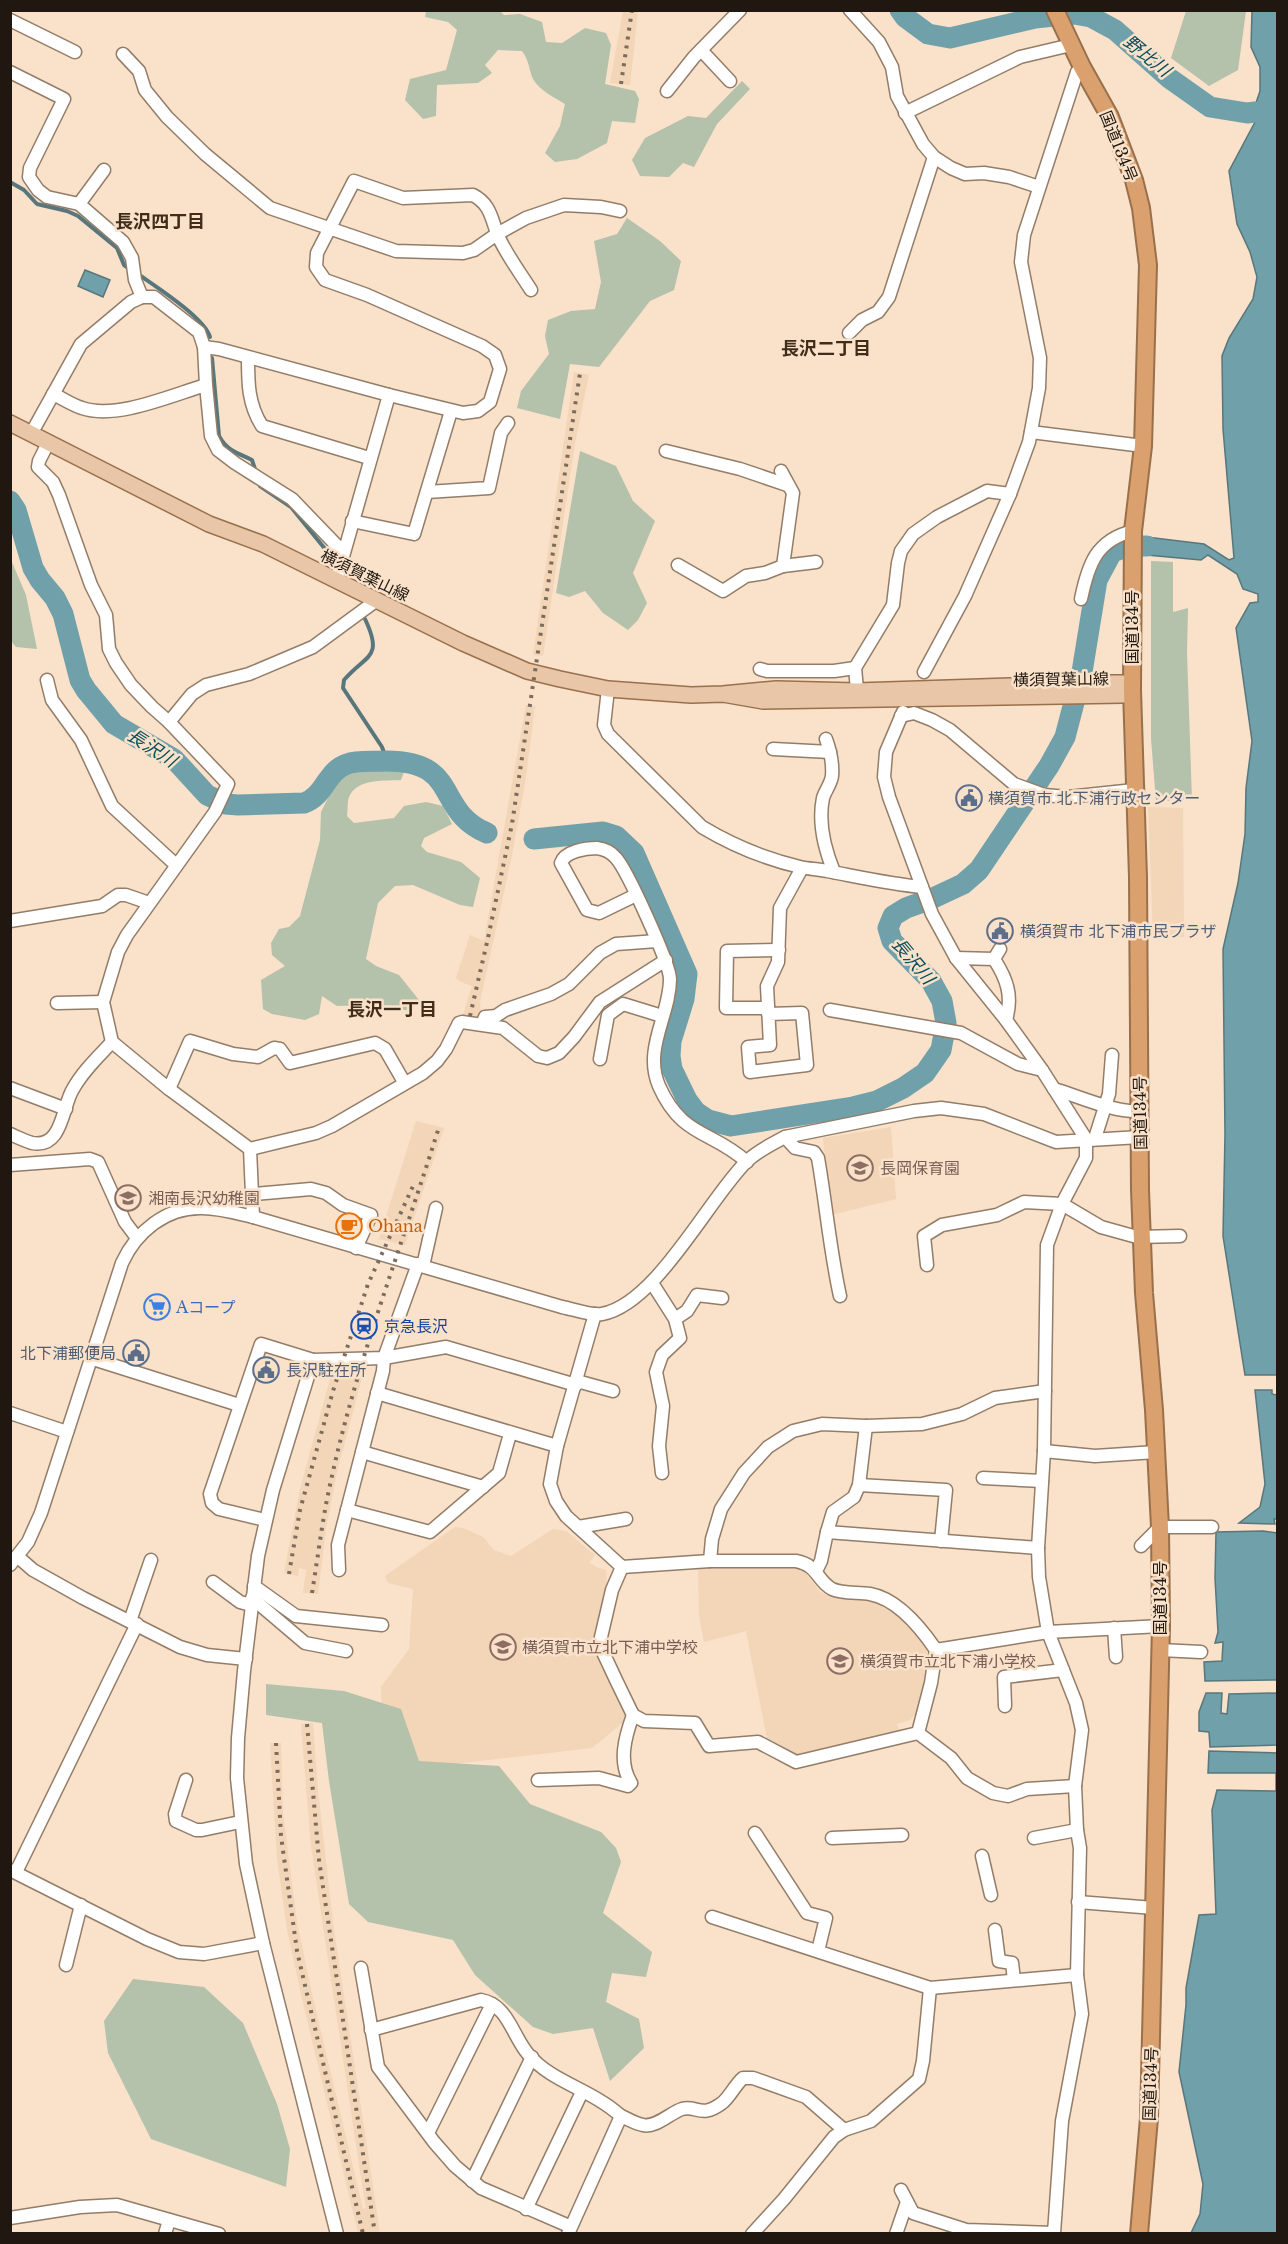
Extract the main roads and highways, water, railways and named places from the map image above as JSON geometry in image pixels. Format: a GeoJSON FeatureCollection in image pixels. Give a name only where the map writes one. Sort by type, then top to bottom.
{"type":"FeatureCollection","features":[{"type":"Feature","properties":{"kind":"highway","name":"国道134号"},"geometry":{"type":"LineString","coordinates":[[1055,10],[1082,67],[1110,117],[1134,180],[1141,208],[1148,265],[1143,446],[1132,531],[1132,690],[1138,877],[1142,1237],[1160,1527],[1161,1626],[1149,2118],[1139,2234]]}},
{"type":"Feature","properties":{"kind":"main road","name":"横須賀葉山線"},"geometry":{"type":"LineString","coordinates":[[10,423],[209,524],[263,544],[463,643],[527,671],[608,689],[691,695],[776,689],[858,696],[1041,691],[1100,689],[1123,683],[1132,690]]}},
{"type":"Feature","properties":{"kind":"water"},"geometry":{"type":"Polygon","coordinates":[[[1252,11],[1278,11],[1277,1375],[1245,1375],[1223,1236],[1225,1134],[1223,949],[1238,883],[1245,834],[1246,788],[1252,741],[1236,628],[1250,603],[1258,602],[1258,594],[1243,589],[1237,574],[1208,555],[1201,560],[1147,555],[1147,537],[1204,544],[1229,560],[1234,558],[1223,429],[1222,356],[1229,338],[1253,299],[1257,277],[1250,252],[1237,224],[1229,171],[1255,122],[1256,103],[1260,91],[1260,67],[1251,47],[1252,11]]]}},
{"type":"Feature","properties":{"kind":"water"},"geometry":{"type":"Polygon","coordinates":[[[85,270],[110,280],[103,297],[78,286],[85,270]]]}},
{"type":"Feature","properties":{"kind":"water"},"geometry":{"type":"Polygon","coordinates":[[[1255,1390],[1272,1390],[1272,1394],[1277,1395],[1278,1519],[1274,1519],[1275,1524],[1239,1523],[1260,1507],[1265,1484],[1255,1390]]]}},
{"type":"Feature","properties":{"kind":"water"},"geometry":{"type":"Polygon","coordinates":[[[1216,1532],[1277,1533],[1277,1680],[1205,1681],[1204,1662],[1222,1661],[1223,1642],[1215,1643],[1218,1632],[1215,1578],[1216,1532]]]}},
{"type":"Feature","properties":{"kind":"water"},"geometry":{"type":"Polygon","coordinates":[[[1206,1693],[1222,1693],[1221,1713],[1227,1714],[1229,1694],[1277,1693],[1277,1745],[1210,1747],[1209,1732],[1199,1731],[1199,1712],[1206,1693]]]}},
{"type":"Feature","properties":{"kind":"water"},"geometry":{"type":"Polygon","coordinates":[[[1209,1751],[1277,1753],[1277,2233],[1191,2233],[1200,2214],[1203,2184],[1179,2072],[1186,1988],[1199,1915],[1216,1914],[1212,1810],[1217,1790],[1276,1791],[1276,1773],[1208,1773],[1209,1751]]]}},
{"type":"Feature","properties":{"kind":"waterway","name":"野比川"},"geometry":{"type":"LineString","coordinates":[[900,10],[905,17],[928,34],[950,38],[1035,18],[1074,14],[1091,17],[1115,30],[1169,78],[1210,107],[1247,113],[1255,112]]}},
{"type":"Feature","properties":{"kind":"waterway"},"geometry":{"type":"LineString","coordinates":[[10,182],[24,190],[37,204],[78,216],[117,248],[124,265],[131,270]]}},
{"type":"Feature","properties":{"kind":"waterway"},"geometry":{"type":"LineString","coordinates":[[138,274],[190,312],[206,329],[210,337]]}},
{"type":"Feature","properties":{"kind":"waterway"},"geometry":{"type":"LineString","coordinates":[[212,358],[219,436],[229,448],[252,460],[255,469]]}},
{"type":"Feature","properties":{"kind":"waterway"},"geometry":{"type":"LineString","coordinates":[[260,486],[291,507],[330,555]]}},
{"type":"Feature","properties":{"kind":"waterway","name":"長沢川"},"geometry":{"type":"LineString","coordinates":[[10,501],[16,510],[33,568],[55,598],[63,614],[80,680],[86,690],[114,724],[174,759],[207,795],[226,804],[238,805],[304,803],[317,795],[334,772],[347,764],[384,761],[409,763],[437,777],[459,812],[470,823],[487,833]]}},
{"type":"Feature","properties":{"kind":"waterway","name":"長沢川"},"geometry":{"type":"LineString","coordinates":[[534,839],[603,832],[616,836],[634,853],[687,974],[684,999],[671,1041],[670,1056],[672,1069],[687,1100],[696,1112],[708,1120],[731,1126],[853,1107],[877,1101],[903,1088],[925,1073],[941,1050],[946,1023],[942,1001],[931,981],[892,941],[888,928],[893,916],[906,908],[963,884],[979,870],[1049,766],[1065,737],[1082,672],[1097,580],[1112,552],[1129,546],[1147,546]]}},
{"type":"Feature","properties":{"kind":"waterway"},"geometry":{"type":"LineString","coordinates":[[365,619],[373,642],[373,649],[370,655],[344,680],[343,688],[382,747],[387,761]]}},
{"type":"Feature","properties":{"kind":"railway"},"geometry":{"type":"LineString","coordinates":[[621,84],[632,10]]}},
{"type":"Feature","properties":{"kind":"railway"},"geometry":{"type":"LineString","coordinates":[[470,1016],[512,824],[580,373]]}},
{"type":"Feature","properties":{"kind":"railway"},"geometry":{"type":"LineString","coordinates":[[312,1593],[327,1498],[353,1394],[439,1127]]}},
{"type":"Feature","properties":{"kind":"railway"},"geometry":{"type":"LineString","coordinates":[[289,1574],[300,1510],[333,1391],[368,1284],[414,1184]]}},
{"type":"Feature","properties":{"kind":"railway"},"geometry":{"type":"LineString","coordinates":[[307,1724],[319,1860],[375,2234]]}},
{"type":"Feature","properties":{"kind":"railway"},"geometry":{"type":"LineString","coordinates":[[276,1743],[281,1836],[297,1951],[363,2234]]}},
{"type":"Feature","properties":{"kind":"place","name":"横須賀市 北下浦行政センター"},"geometry":{"type":"Point","coordinates":[969,798]}},
{"type":"Feature","properties":{"kind":"place","name":"横須賀市 北下浦市民プラザ"},"geometry":{"type":"Point","coordinates":[1000,931]}},
{"type":"Feature","properties":{"kind":"place","name":"長岡保育園"},"geometry":{"type":"Point","coordinates":[860,1168]}},
{"type":"Feature","properties":{"kind":"place","name":"湘南長沢幼稚園"},"geometry":{"type":"Point","coordinates":[128,1198]}},
{"type":"Feature","properties":{"kind":"place","name":"Ohana"},"geometry":{"type":"Point","coordinates":[349,1226]}},
{"type":"Feature","properties":{"kind":"place","name":"Aコープ"},"geometry":{"type":"Point","coordinates":[157,1307]}},
{"type":"Feature","properties":{"kind":"place","name":"京急長沢"},"geometry":{"type":"Point","coordinates":[364,1326]}},
{"type":"Feature","properties":{"kind":"place","name":"北下浦郵便局"},"geometry":{"type":"Point","coordinates":[136,1353]}},
{"type":"Feature","properties":{"kind":"place","name":"長沢駐在所"},"geometry":{"type":"Point","coordinates":[266,1370]}},
{"type":"Feature","properties":{"kind":"place","name":"横須賀市立北下浦中学校"},"geometry":{"type":"Point","coordinates":[503,1647]}},
{"type":"Feature","properties":{"kind":"place","name":"横須賀市立北下浦小学校"},"geometry":{"type":"Point","coordinates":[840,1661]}},
{"type":"Feature","properties":{"kind":"district","name":"長沢四丁目"},"geometry":{"type":"Point","coordinates":[160,222]}},
{"type":"Feature","properties":{"kind":"district","name":"長沢二丁目"},"geometry":{"type":"Point","coordinates":[826,349]}},
{"type":"Feature","properties":{"kind":"district","name":"長沢一丁目"},"geometry":{"type":"Point","coordinates":[392,1010]}}]}
